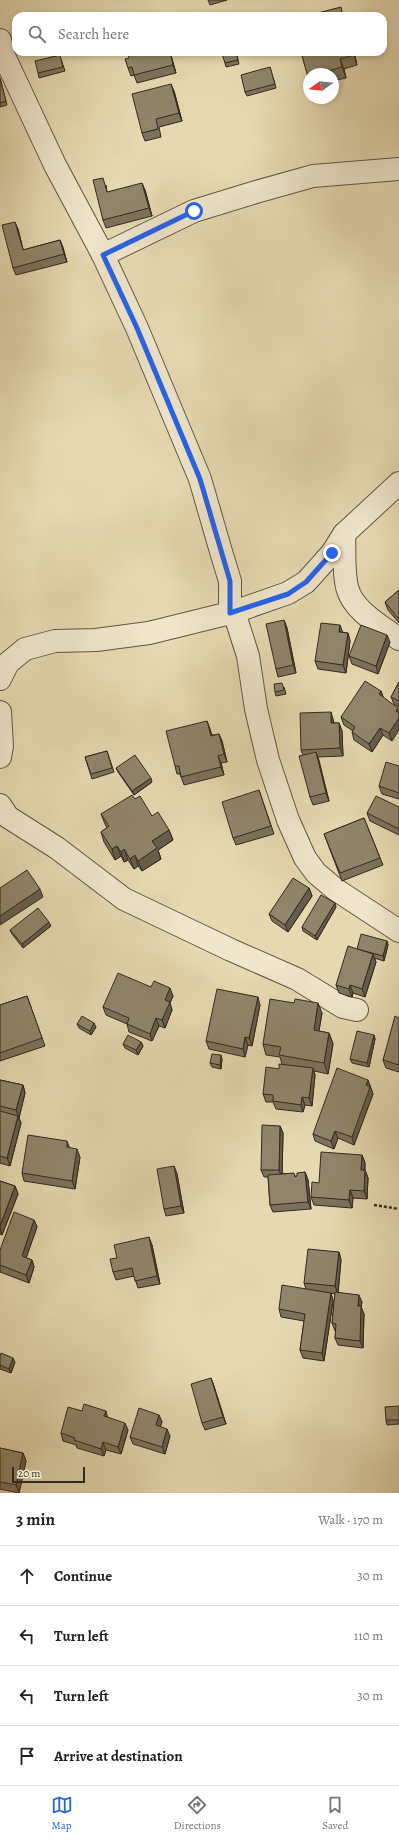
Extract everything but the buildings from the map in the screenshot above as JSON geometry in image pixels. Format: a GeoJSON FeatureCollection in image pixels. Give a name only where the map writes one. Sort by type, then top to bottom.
{"type":"FeatureCollection","features":[{"type":"Feature","properties":{"kind":"street"},"geometry":{"type":"LineString","coordinates":[[0,40],[4,56],[55,165],[103,255],[137,328],[200,479],[230,581],[232,612],[248,656],[256,709],[268,760],[288,820],[305,858],[316,873],[335,889],[399,930]]}},
{"type":"Feature","properties":{"kind":"street"},"geometry":{"type":"LineString","coordinates":[[103,255],[194,211],[256,192],[313,176],[399,169]]}},
{"type":"Feature","properties":{"kind":"street"},"geometry":{"type":"LineString","coordinates":[[0,679],[8,663],[25,649],[55,641],[96,640],[149,634],[232,612],[288,594],[306,582],[332,553],[344,534],[399,483]]}},
{"type":"Feature","properties":{"kind":"street"},"geometry":{"type":"LineString","coordinates":[[344,534],[347,588],[359,607],[372,619],[399,639]]}},
{"type":"Feature","properties":{"kind":"street"},"geometry":{"type":"LineString","coordinates":[[0,712],[2,746],[0,758]]}},
{"type":"Feature","properties":{"kind":"street"},"geometry":{"type":"LineString","coordinates":[[0,804],[8,818],[57,848],[124,899],[224,947],[297,979],[343,1007],[357,1010]]}},
{"type":"Feature","properties":{"kind":"path"},"geometry":{"type":"LineString","coordinates":[[374,1206],[399,1209]]}},
{"type":"Feature","properties":{"kind":"route"},"geometry":{"type":"LineString","coordinates":[[194,211],[103,255],[164,390],[200,479],[209,515],[230,581],[230,613],[288,594],[306,582],[332,553]]}}]}
